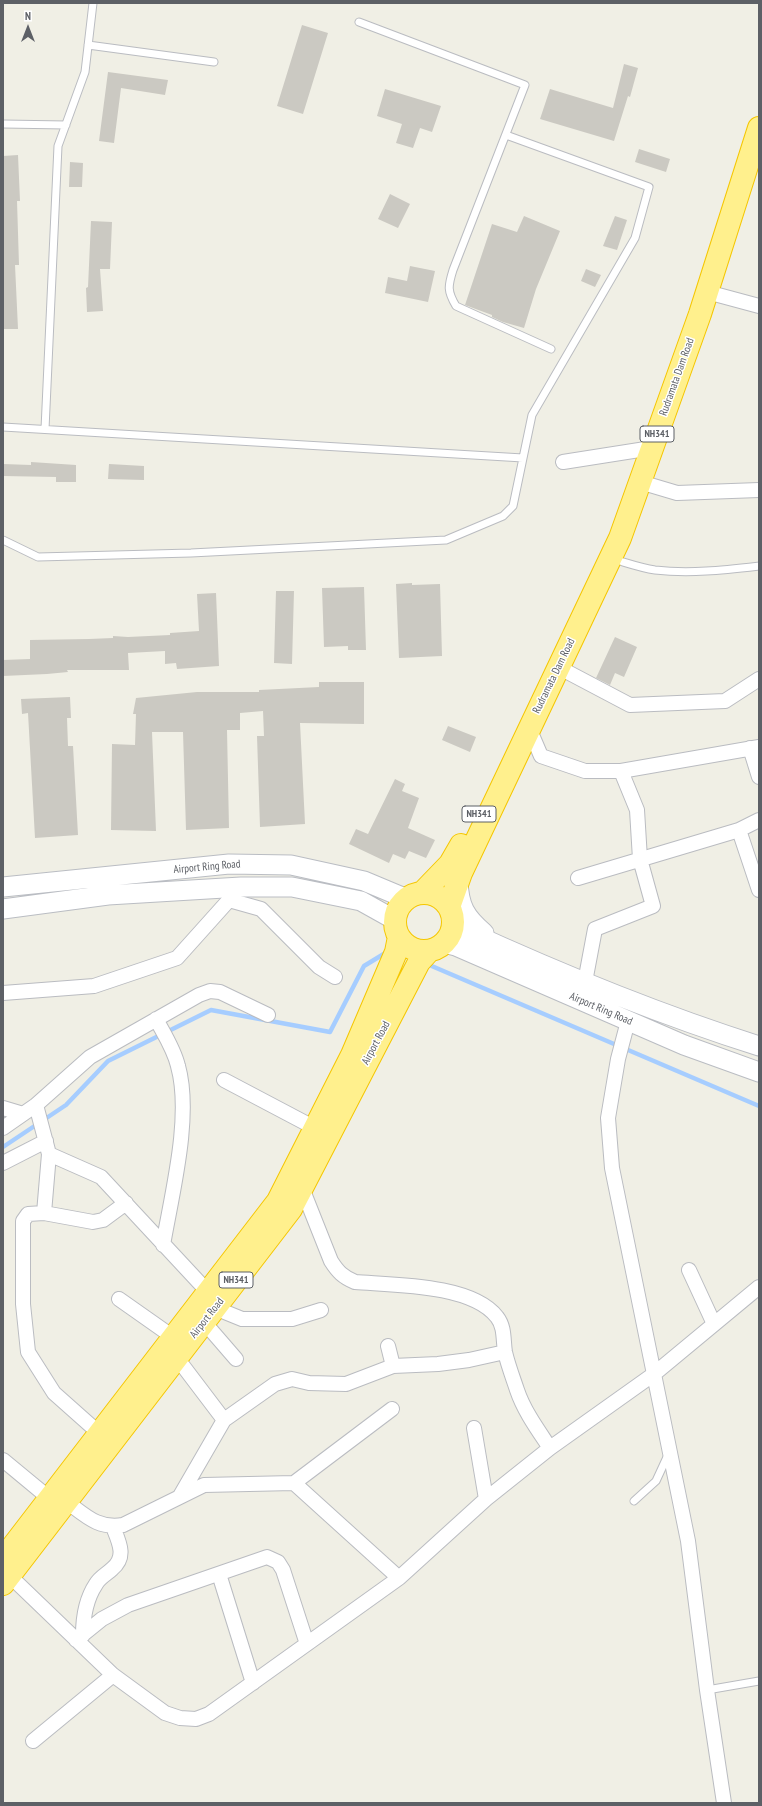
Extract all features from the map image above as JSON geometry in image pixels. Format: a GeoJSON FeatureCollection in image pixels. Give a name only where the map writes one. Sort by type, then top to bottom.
{"type":"FeatureCollection","features":[{"type":"Feature","properties":{"kind":"highway","name":"Rudramata Dam Road"},"geometry":{"type":"LineString","coordinates":[[529,728],[620,538],[707,292],[759,128]]}},
{"type":"Feature","properties":{"kind":"highway","name":"NH341"},"geometry":{"type":"LineString","coordinates":[[437,947],[452,930],[451,915],[454,873],[529,728]]}},
{"type":"Feature","properties":{"kind":"highway","name":"NH341"},"geometry":{"type":"LineString","coordinates":[[397,928],[401,905],[454,873]]}},
{"type":"Feature","properties":{"kind":"highway"},"geometry":{"type":"LineString","coordinates":[[414,896],[438,897],[451,915]]}},
{"type":"Feature","properties":{"kind":"highway"},"geometry":{"type":"LineString","coordinates":[[397,928],[404,944],[412,948],[420,951],[437,947]]}},
{"type":"Feature","properties":{"kind":"highway","name":"Airport Road"},"geometry":{"type":"LineString","coordinates":[[5,1573],[58,1500],[175,1348],[209,1307],[278,1201],[352,1055],[396,952],[397,928]]}},
{"type":"Feature","properties":{"kind":"highway","name":"Airport Road"},"geometry":{"type":"LineString","coordinates":[[58,1500],[100,1433],[175,1348],[291,1209],[419,962],[437,947]]}},
{"type":"Feature","properties":{"kind":"main road","name":"Airport Ring Road"},"geometry":{"type":"LineString","coordinates":[[3,887],[229,864],[291,865],[364,882],[414,896]]}},
{"type":"Feature","properties":{"kind":"main road"},"geometry":{"type":"LineString","coordinates":[[364,882],[387,887],[408,887],[454,873],[459,897],[466,915],[486,935],[506,950]]}},
{"type":"Feature","properties":{"kind":"main road","name":"Airport Ring Road"},"geometry":{"type":"LineString","coordinates":[[3,909],[108,895],[241,887],[292,887],[361,901],[397,928]]}},
{"type":"Feature","properties":{"kind":"main road","name":"Airport Ring Road"},"geometry":{"type":"LineString","coordinates":[[451,915],[462,929],[506,950],[713,1032],[759,1046]]}},
{"type":"Feature","properties":{"kind":"main road","name":"Airport Ring Road"},"geometry":{"type":"LineString","coordinates":[[437,947],[456,946],[684,1045],[759,1072]]}},
{"type":"Feature","properties":{"kind":"street"},"geometry":{"type":"LineString","coordinates":[[707,292],[759,306]]}},
{"type":"Feature","properties":{"kind":"street"},"geometry":{"type":"LineString","coordinates":[[563,462],[652,448]]}},
{"type":"Feature","properties":{"kind":"street"},"geometry":{"type":"LineString","coordinates":[[640,482],[677,493],[759,490]]}},
{"type":"Feature","properties":{"kind":"street"},"geometry":{"type":"LineString","coordinates":[[558,667],[630,705],[725,701],[759,680]]}},
{"type":"Feature","properties":{"kind":"street"},"geometry":{"type":"LineString","coordinates":[[529,728],[541,756],[585,771],[621,771],[754,748],[759,777]]}},
{"type":"Feature","properties":{"kind":"street"},"geometry":{"type":"LineString","coordinates":[[585,982],[595,929],[653,906],[640,859],[637,810],[621,771]]}},
{"type":"Feature","properties":{"kind":"street"},"geometry":{"type":"LineString","coordinates":[[578,878],[739,830],[759,820]]}},
{"type":"Feature","properties":{"kind":"street"},"geometry":{"type":"LineString","coordinates":[[739,830],[756,873],[759,890]]}},
{"type":"Feature","properties":{"kind":"street"},"geometry":{"type":"LineString","coordinates":[[3,993],[94,986],[177,958],[229,900],[261,909],[319,967],[335,978]]}},
{"type":"Feature","properties":{"kind":"street"},"geometry":{"type":"LineString","coordinates":[[3,1163],[43,1129],[90,1058],[162,1029],[199,995],[210,991],[220,992],[268,1015]]}},
{"type":"Feature","properties":{"kind":"street"},"geometry":{"type":"LineString","coordinates":[[628,1021],[618,1060],[608,1118],[612,1168],[688,1541],[707,1690],[724,1803]]}},
{"type":"Feature","properties":{"kind":"street"},"geometry":{"type":"LineString","coordinates":[[162,1029],[179,1067],[184,1098],[179,1152],[163,1245]]}},
{"type":"Feature","properties":{"kind":"street"},"geometry":{"type":"LineString","coordinates":[[224,1080],[315,1128]]}},
{"type":"Feature","properties":{"kind":"street"},"geometry":{"type":"LineString","coordinates":[[3,1108],[23,1114],[43,1129],[101,1177],[126,1203],[163,1245],[209,1307],[236,1359]]}},
{"type":"Feature","properties":{"kind":"street"},"geometry":{"type":"LineString","coordinates":[[3,1128],[23,1114]]}},
{"type":"Feature","properties":{"kind":"street"},"geometry":{"type":"LineString","coordinates":[[43,1129],[44,1213]]}},
{"type":"Feature","properties":{"kind":"street"},"geometry":{"type":"LineString","coordinates":[[302,1188],[324,1245],[338,1272],[346,1278],[355,1282],[432,1289],[466,1296],[485,1305],[498,1318],[504,1334],[505,1352],[518,1392],[526,1411],[550,1448]]}},
{"type":"Feature","properties":{"kind":"street"},"geometry":{"type":"LineString","coordinates":[[100,1433],[54,1393],[28,1352],[23,1304],[23,1221],[28,1214],[44,1213],[93,1222],[103,1220],[126,1203]]}},
{"type":"Feature","properties":{"kind":"street"},"geometry":{"type":"LineString","coordinates":[[689,1270],[714,1324]]}},
{"type":"Feature","properties":{"kind":"street"},"geometry":{"type":"LineString","coordinates":[[5,1573],[80,1638],[113,1675],[165,1713],[180,1718],[196,1719],[209,1714],[399,1578],[486,1499],[550,1448],[654,1374],[759,1287]]}},
{"type":"Feature","properties":{"kind":"street"},"geometry":{"type":"LineString","coordinates":[[119,1299],[175,1348],[224,1420]]}},
{"type":"Feature","properties":{"kind":"street"},"geometry":{"type":"LineString","coordinates":[[209,1307],[242,1320],[292,1320],[321,1310]]}},
{"type":"Feature","properties":{"kind":"street"},"geometry":{"type":"LineString","coordinates":[[388,1346],[393,1366]]}},
{"type":"Feature","properties":{"kind":"street"},"geometry":{"type":"LineString","coordinates":[[180,1496],[224,1420],[275,1384],[292,1379],[309,1382],[346,1384],[393,1366],[438,1364],[469,1360],[505,1352]]}},
{"type":"Feature","properties":{"kind":"street"},"geometry":{"type":"LineString","coordinates":[[3,1460],[58,1500],[96,1524],[113,1527],[123,1525],[204,1485],[294,1483],[392,1409]]}},
{"type":"Feature","properties":{"kind":"street"},"geometry":{"type":"LineString","coordinates":[[474,1428],[486,1499]]}},
{"type":"Feature","properties":{"kind":"street"},"geometry":{"type":"LineString","coordinates":[[294,1483],[399,1578]]}},
{"type":"Feature","properties":{"kind":"street"},"geometry":{"type":"LineString","coordinates":[[80,1638],[87,1602],[96,1584],[119,1562],[121,1556],[120,1545],[113,1527]]}},
{"type":"Feature","properties":{"kind":"street"},"geometry":{"type":"LineString","coordinates":[[80,1638],[102,1619],[128,1605],[267,1557],[278,1562],[283,1570],[307,1644]]}},
{"type":"Feature","properties":{"kind":"street"},"geometry":{"type":"LineString","coordinates":[[219,1574],[253,1683]]}},
{"type":"Feature","properties":{"kind":"street"},"geometry":{"type":"LineString","coordinates":[[33,1741],[113,1675]]}},
{"type":"Feature","properties":{"kind":"lane"},"geometry":{"type":"LineString","coordinates":[[45,429],[58,146],[85,72],[93,3]]}},
{"type":"Feature","properties":{"kind":"lane"},"geometry":{"type":"LineString","coordinates":[[359,22],[526,84],[453,270],[449,282],[449,294],[456,306],[551,349]]}},
{"type":"Feature","properties":{"kind":"lane"},"geometry":{"type":"LineString","coordinates":[[88,45],[214,62]]}},
{"type":"Feature","properties":{"kind":"lane"},"geometry":{"type":"LineString","coordinates":[[3,124],[66,125]]}},
{"type":"Feature","properties":{"kind":"lane"},"geometry":{"type":"LineString","coordinates":[[3,540],[38,557],[191,554],[446,540],[503,516],[513,506],[532,416],[635,238],[649,187],[506,135]]}},
{"type":"Feature","properties":{"kind":"lane"},"geometry":{"type":"LineString","coordinates":[[3,427],[523,458]]}},
{"type":"Feature","properties":{"kind":"lane"},"geometry":{"type":"LineString","coordinates":[[610,558],[654,570],[683,572],[711,572],[759,566]]}},
{"type":"Feature","properties":{"kind":"lane"},"geometry":{"type":"LineString","coordinates":[[634,1501],[656,1481],[670,1451]]}},
{"type":"Feature","properties":{"kind":"lane"},"geometry":{"type":"LineString","coordinates":[[707,1690],[759,1681]]}},
{"type":"Feature","properties":{"kind":"building"},"geometry":{"type":"Polygon","coordinates":[[[302,25],[328,33],[303,114],[277,106],[302,25]]]}},
{"type":"Feature","properties":{"kind":"building"},"geometry":{"type":"Polygon","coordinates":[[[624,64],[638,68],[630,97],[628,96],[614,141],[540,119],[550,89],[613,108],[624,64]]]}},
{"type":"Feature","properties":{"kind":"building"},"geometry":{"type":"Polygon","coordinates":[[[108,72],[168,80],[165,95],[121,88],[114,143],[99,141],[108,72]]]}},
{"type":"Feature","properties":{"kind":"building"},"geometry":{"type":"Polygon","coordinates":[[[385,89],[441,106],[432,132],[420,128],[413,148],[396,143],[402,124],[377,116],[385,89]]]}},
{"type":"Feature","properties":{"kind":"building"},"geometry":{"type":"Polygon","coordinates":[[[639,149],[670,159],[666,172],[635,162],[639,149]]]}},
{"type":"Feature","properties":{"kind":"building"},"geometry":{"type":"Polygon","coordinates":[[[18,155],[20,201],[17,201],[19,265],[15,265],[18,329],[3,329],[3,156],[18,155]]]}},
{"type":"Feature","properties":{"kind":"building"},"geometry":{"type":"Polygon","coordinates":[[[70,162],[83,163],[82,187],[69,187],[70,162]]]}},
{"type":"Feature","properties":{"kind":"building"},"geometry":{"type":"Polygon","coordinates":[[[390,194],[410,204],[398,228],[378,219],[390,194]]]}},
{"type":"Feature","properties":{"kind":"building"},"geometry":{"type":"Polygon","coordinates":[[[524,216],[560,231],[536,289],[524,328],[503,322],[492,317],[492,315],[465,305],[492,224],[517,232],[524,216]]]}},
{"type":"Feature","properties":{"kind":"building"},"geometry":{"type":"Polygon","coordinates":[[[615,216],[627,220],[617,250],[603,246],[615,216]]]}},
{"type":"Feature","properties":{"kind":"building"},"geometry":{"type":"Polygon","coordinates":[[[91,221],[112,222],[110,269],[100,269],[103,311],[87,312],[86,288],[88,287],[91,221]]]}},
{"type":"Feature","properties":{"kind":"building"},"geometry":{"type":"Polygon","coordinates":[[[410,266],[435,271],[428,302],[385,293],[388,277],[407,281],[410,266]]]}},
{"type":"Feature","properties":{"kind":"building"},"geometry":{"type":"Polygon","coordinates":[[[586,269],[601,275],[595,287],[581,281],[586,269]]]}},
{"type":"Feature","properties":{"kind":"building"},"geometry":{"type":"Polygon","coordinates":[[[31,462],[76,465],[76,482],[56,482],[56,477],[3,476],[3,464],[31,465],[31,462]]]}},
{"type":"Feature","properties":{"kind":"building"},"geometry":{"type":"Polygon","coordinates":[[[109,464],[144,466],[144,480],[108,479],[109,464]]]}},
{"type":"Feature","properties":{"kind":"building"},"geometry":{"type":"Polygon","coordinates":[[[412,583],[412,585],[440,584],[442,656],[399,658],[396,584],[412,583]]]}},
{"type":"Feature","properties":{"kind":"building"},"geometry":{"type":"Polygon","coordinates":[[[364,587],[366,650],[348,650],[348,646],[324,647],[322,588],[364,587]]]}},
{"type":"Feature","properties":{"kind":"building"},"geometry":{"type":"Polygon","coordinates":[[[276,591],[294,591],[292,664],[274,663],[276,591]]]}},
{"type":"Feature","properties":{"kind":"building"},"geometry":{"type":"Polygon","coordinates":[[[216,593],[219,666],[177,669],[176,663],[165,664],[165,651],[128,653],[129,670],[67,670],[68,672],[3,676],[3,660],[30,659],[30,640],[170,635],[170,633],[199,631],[197,594],[216,593]]]}},
{"type":"Feature","properties":{"kind":"building"},"geometry":{"type":"Polygon","coordinates":[[[615,637],[637,647],[624,677],[615,673],[610,685],[596,678],[615,637]]]}},
{"type":"Feature","properties":{"kind":"building"},"geometry":{"type":"Polygon","coordinates":[[[319,682],[364,682],[364,724],[300,723],[305,824],[260,827],[257,736],[264,736],[263,711],[240,713],[240,730],[227,730],[229,828],[186,830],[183,732],[152,732],[156,831],[111,830],[112,744],[135,745],[136,714],[133,714],[136,698],[197,692],[259,692],[259,690],[319,687],[319,682]]]}},
{"type":"Feature","properties":{"kind":"building"},"geometry":{"type":"Polygon","coordinates":[[[70,697],[71,718],[67,718],[68,746],[73,746],[78,835],[35,838],[28,713],[22,714],[21,699],[70,697]]]}},
{"type":"Feature","properties":{"kind":"building"},"geometry":{"type":"Polygon","coordinates":[[[448,726],[476,737],[470,752],[442,740],[448,726]]]}},
{"type":"Feature","properties":{"kind":"building"},"geometry":{"type":"Polygon","coordinates":[[[395,779],[405,784],[402,791],[419,798],[408,828],[435,840],[426,858],[409,851],[405,859],[393,854],[389,863],[349,844],[356,829],[368,834],[395,779]]]}},
{"type":"Feature","properties":{"kind":"waterway"},"geometry":{"type":"LineString","coordinates":[[3,1147],[66,1105],[108,1061],[211,1010],[330,1032],[364,966],[387,952]]}},
{"type":"Feature","properties":{"kind":"waterway"},"geometry":{"type":"LineString","coordinates":[[427,964],[759,1106]]}}]}
